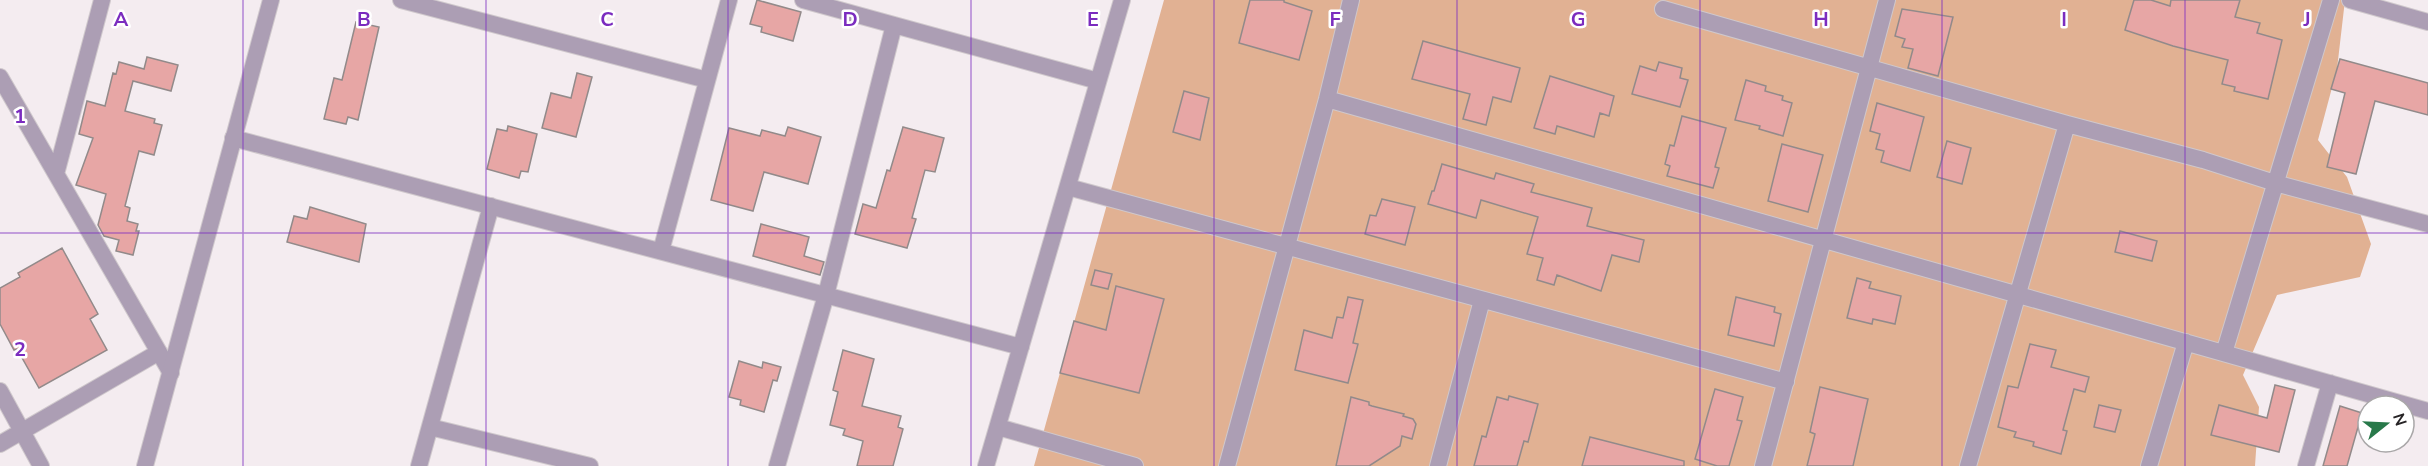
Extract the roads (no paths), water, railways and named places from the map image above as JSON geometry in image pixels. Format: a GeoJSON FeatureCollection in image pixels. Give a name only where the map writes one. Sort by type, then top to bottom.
{"type":"FeatureCollection","features":[{"type":"Feature","properties":{"kind":"street"},"geometry":{"type":"LineString","coordinates":[[56,174],[102,0]]}},
{"type":"Feature","properties":{"kind":"street"},"geometry":{"type":"LineString","coordinates":[[145,466],[271,0]]}},
{"type":"Feature","properties":{"kind":"street"},"geometry":{"type":"LineString","coordinates":[[401,0],[707,81]]}},
{"type":"Feature","properties":{"kind":"street"},"geometry":{"type":"LineString","coordinates":[[661,251],[729,0]]}},
{"type":"Feature","properties":{"kind":"street"},"geometry":{"type":"LineString","coordinates":[[803,0],[1098,81]]}},
{"type":"Feature","properties":{"kind":"street"},"geometry":{"type":"LineString","coordinates":[[987,466],[1122,0]]}},
{"type":"Feature","properties":{"kind":"street"},"geometry":{"type":"LineString","coordinates":[[1227,466],[1327,99],[1351,0]]}},
{"type":"Feature","properties":{"kind":"street"},"geometry":{"type":"LineString","coordinates":[[1763,466],[1887,0]]}},
{"type":"Feature","properties":{"kind":"street"},"geometry":{"type":"LineString","coordinates":[[2224,353],[2331,0]]}},
{"type":"Feature","properties":{"kind":"street"},"geometry":{"type":"LineString","coordinates":[[2349,0],[2428,22]]}},
{"type":"Feature","properties":{"kind":"street"},"geometry":{"type":"LineString","coordinates":[[1663,9],[2428,224]]}},
{"type":"Feature","properties":{"kind":"street"},"geometry":{"type":"LineString","coordinates":[[777,466],[826,295],[894,25]]}},
{"type":"Feature","properties":{"kind":"street"},"geometry":{"type":"LineString","coordinates":[[0,77],[171,373]]}},
{"type":"Feature","properties":{"kind":"street"},"geometry":{"type":"LineString","coordinates":[[1327,99],[2428,411]]}},
{"type":"Feature","properties":{"kind":"street"},"geometry":{"type":"LineString","coordinates":[[1970,466],[2067,124]]}},
{"type":"Feature","properties":{"kind":"street"},"geometry":{"type":"LineString","coordinates":[[233,138],[1021,347]]}},
{"type":"Feature","properties":{"kind":"street"},"geometry":{"type":"LineString","coordinates":[[1068,187],[1786,382]]}},
{"type":"Feature","properties":{"kind":"street"},"geometry":{"type":"LineString","coordinates":[[419,466],[491,206]]}},
{"type":"Feature","properties":{"kind":"street"},"geometry":{"type":"LineString","coordinates":[[1438,466],[1482,300]]}},
{"type":"Feature","properties":{"kind":"street"},"geometry":{"type":"LineString","coordinates":[[2149,466],[2186,342]]}},
{"type":"Feature","properties":{"kind":"street"},"geometry":{"type":"LineString","coordinates":[[0,444],[159,352]]}},
{"type":"Feature","properties":{"kind":"street"},"geometry":{"type":"LineString","coordinates":[[2306,466],[2330,383]]}},
{"type":"Feature","properties":{"kind":"street"},"geometry":{"type":"LineString","coordinates":[[0,391],[41,466]]}},
{"type":"Feature","properties":{"kind":"street"},"geometry":{"type":"LineString","coordinates":[[430,427],[590,466]]}},
{"type":"Feature","properties":{"kind":"street"},"geometry":{"type":"LineString","coordinates":[[998,427],[1135,466]]}}]}
